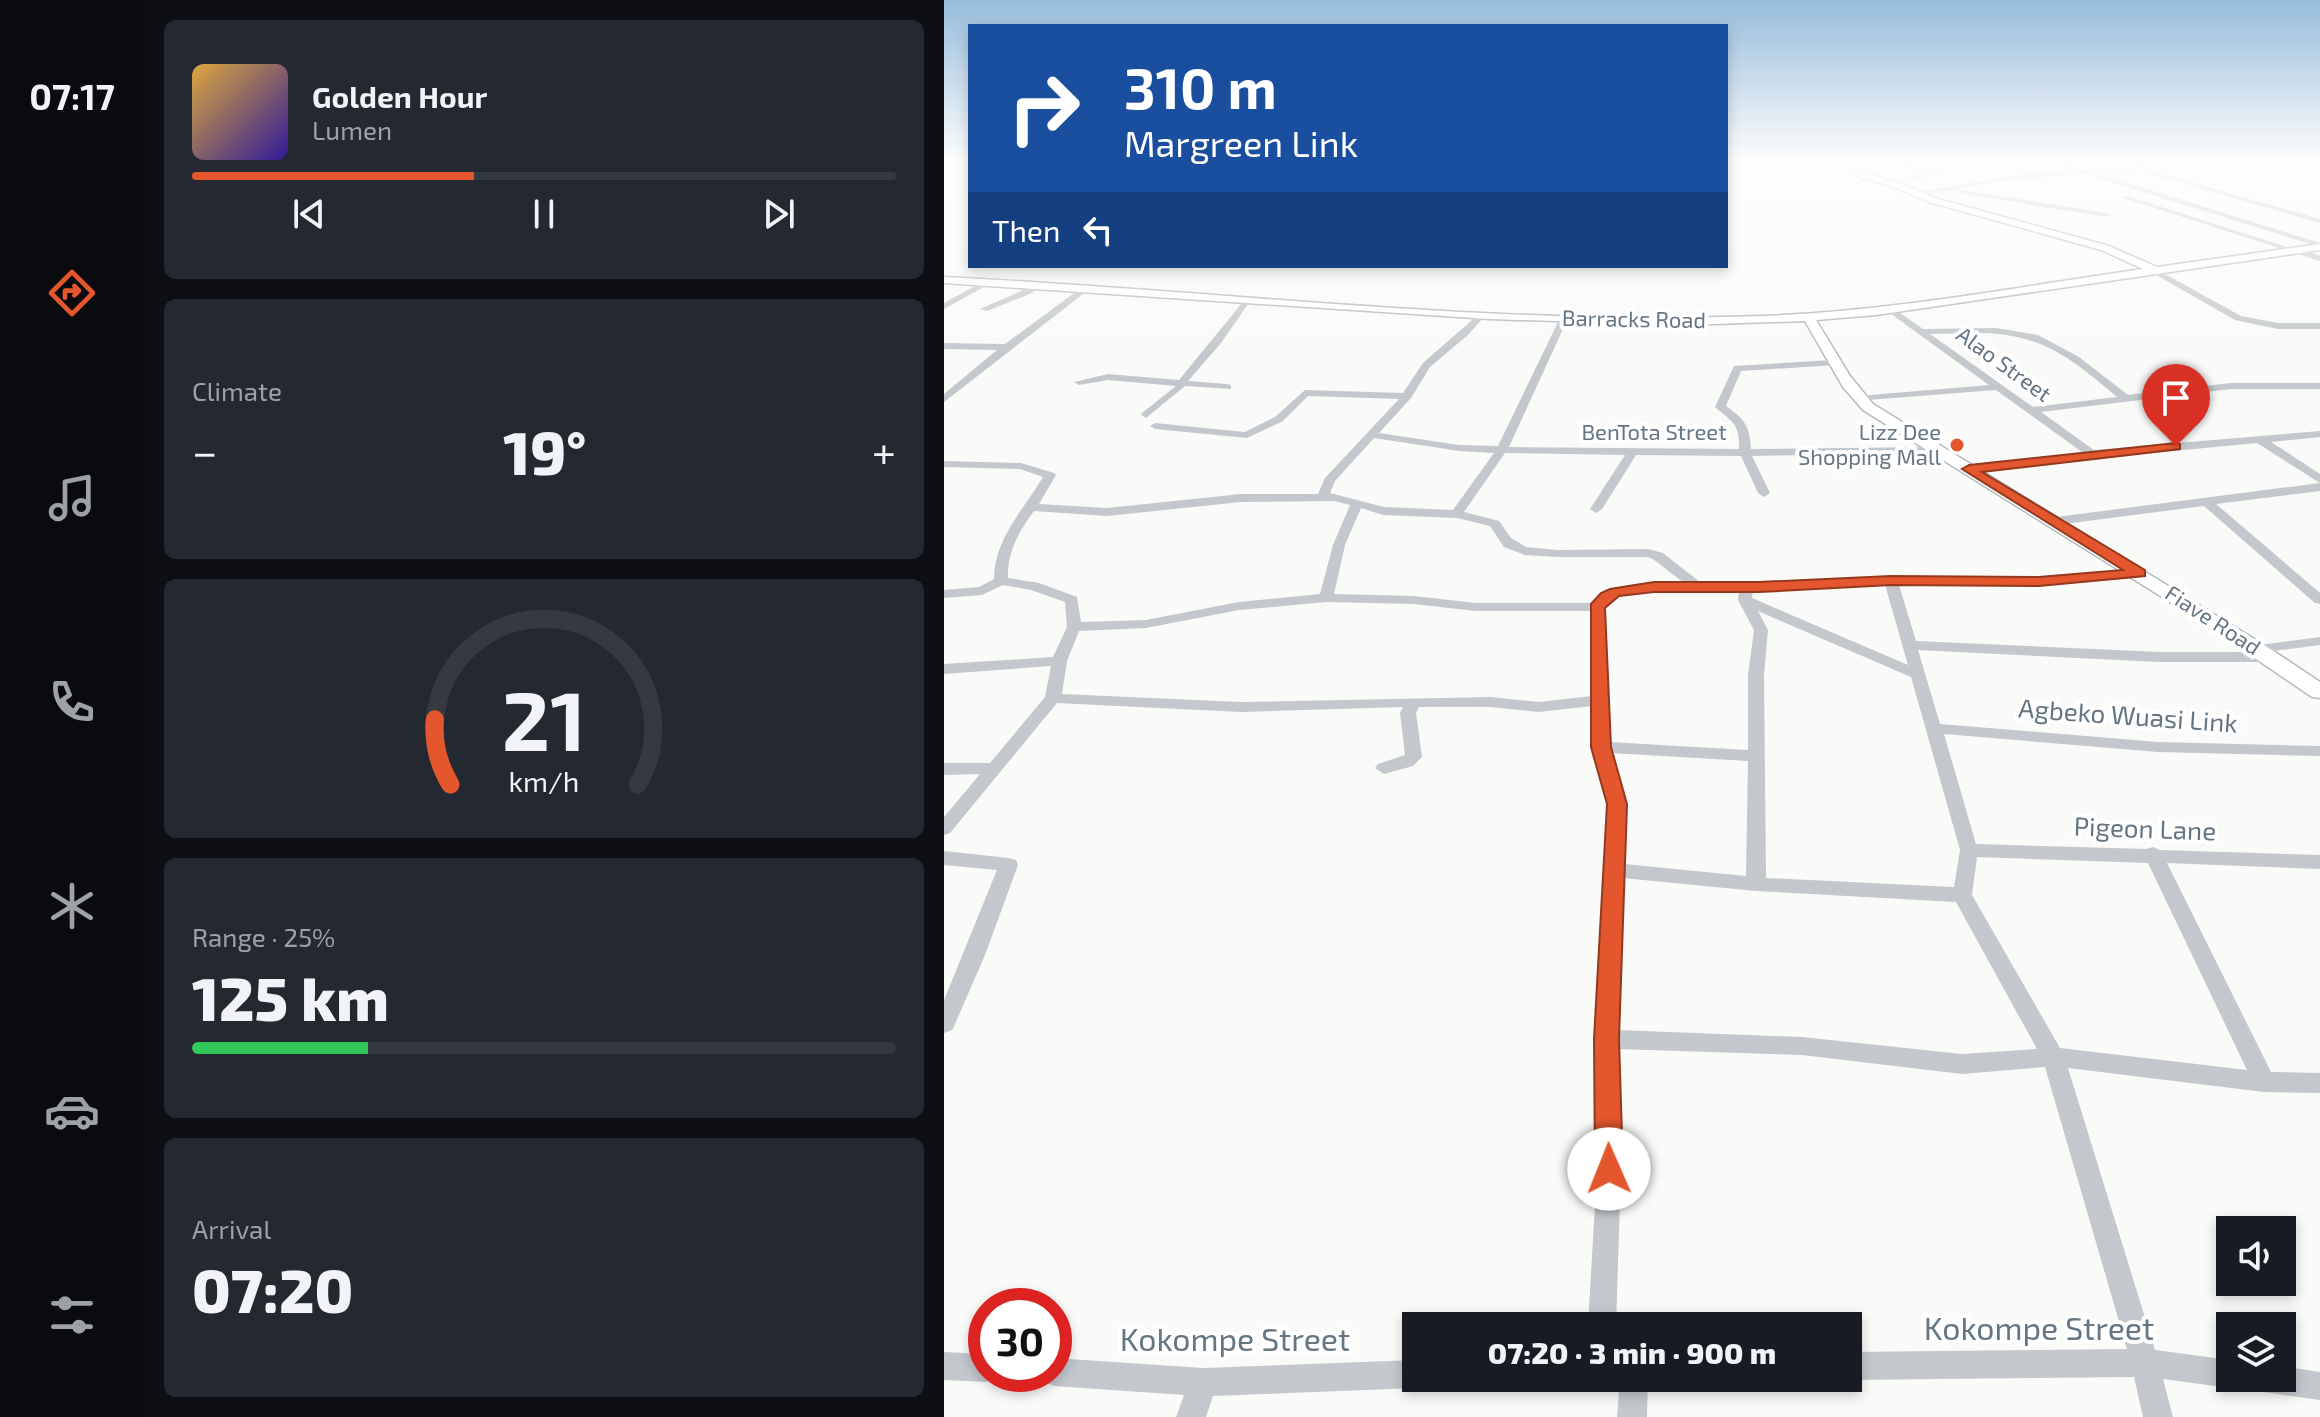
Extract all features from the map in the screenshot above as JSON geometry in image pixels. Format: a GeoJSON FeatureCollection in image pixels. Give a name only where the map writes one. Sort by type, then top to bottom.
{"type":"FeatureCollection","features":[{"type":"Feature","properties":{"kind":"street"},"geometry":{"type":"LineString","coordinates":[[2024,225],[2105,248],[2154,270],[2238,318],[2278,326],[2320,326]]}},
{"type":"Feature","properties":{"kind":"street"},"geometry":{"type":"LineString","coordinates":[[2214,225],[2320,259]]}},
{"type":"Feature","properties":{"kind":"street"},"geometry":{"type":"LineString","coordinates":[[2255,225],[2320,246]]}},
{"type":"Feature","properties":{"kind":"street","name":"Barracks Road"},"geometry":{"type":"LineString","coordinates":[[944,280],[1088,287],[1480,316],[1809,319],[2320,246]]}},
{"type":"Feature","properties":{"kind":"street"},"geometry":{"type":"LineString","coordinates":[[944,306],[989,282]]}},
{"type":"Feature","properties":{"kind":"street"},"geometry":{"type":"LineString","coordinates":[[984,309],[1029,291],[1038,284]]}},
{"type":"Feature","properties":{"kind":"street"},"geometry":{"type":"LineString","coordinates":[[944,399],[1088,287]]}},
{"type":"Feature","properties":{"kind":"street"},"geometry":{"type":"LineString","coordinates":[[1146,415],[1179,389],[1247,300]]}},
{"type":"Feature","properties":{"kind":"street","name":"Alao Street"},"geometry":{"type":"LineString","coordinates":[[1890,309],[2092,454]]}},
{"type":"Feature","properties":{"kind":"street"},"geometry":{"type":"LineString","coordinates":[[1323,497],[1329,480],[1407,396],[1426,365],[1465,333],[1480,316]]}},
{"type":"Feature","properties":{"kind":"street"},"geometry":{"type":"LineString","coordinates":[[1457,514],[1502,450],[1564,318]]}},
{"type":"Feature","properties":{"kind":"street","name":"Fiave Road"},"geometry":{"type":"LineString","coordinates":[[1809,319],[1859,399],[2265,653],[2320,692]]}},
{"type":"Feature","properties":{"kind":"street"},"geometry":{"type":"LineString","coordinates":[[1924,331],[2017,333],[2042,340],[2067,353],[2125,398]]}},
{"type":"Feature","properties":{"kind":"street"},"geometry":{"type":"LineString","coordinates":[[944,346],[1007,347]]}},
{"type":"Feature","properties":{"kind":"street"},"geometry":{"type":"LineString","coordinates":[[1764,493],[1745,452],[1745,437],[1739,420],[1720,407],[1729,381],[1737,368],[1834,363]]}},
{"type":"Feature","properties":{"kind":"street"},"geometry":{"type":"LineString","coordinates":[[1079,382],[1108,377],[1227,387]]}},
{"type":"Feature","properties":{"kind":"street"},"geometry":{"type":"LineString","coordinates":[[2033,410],[2231,386],[2320,386]]}},
{"type":"Feature","properties":{"kind":"street"},"geometry":{"type":"LineString","coordinates":[[1859,399],[1997,387]]}},
{"type":"Feature","properties":{"kind":"street"},"geometry":{"type":"LineString","coordinates":[[1155,426],[1247,435],[1279,419],[1305,393],[1407,396]]}},
{"type":"Feature","properties":{"kind":"street"},"geometry":{"type":"LineString","coordinates":[[1969,469],[2092,454],[2320,434]]}},
{"type":"Feature","properties":{"kind":"street","name":"BenTota Street"},"geometry":{"type":"LineString","coordinates":[[1373,435],[1459,448],[1502,450],[1936,450]]}},
{"type":"Feature","properties":{"kind":"street"},"geometry":{"type":"LineString","coordinates":[[2259,439],[2319,487]]}},
{"type":"Feature","properties":{"kind":"street"},"geometry":{"type":"LineString","coordinates":[[1596,509],[1633,450]]}},
{"type":"Feature","properties":{"kind":"street"},"geometry":{"type":"LineString","coordinates":[[944,464],[1021,466],[1050,475],[1012,532],[1000,562],[1001,581]]}},
{"type":"Feature","properties":{"kind":"street"},"geometry":{"type":"LineString","coordinates":[[2056,521],[2319,487]]}},
{"type":"Feature","properties":{"kind":"street"},"geometry":{"type":"LineString","coordinates":[[1031,507],[1107,512],[1241,498],[1335,497],[1383,511],[1457,514],[1495,524],[1497,532],[1515,548],[1551,552],[1648,553],[1658,556],[1699,588]]}},
{"type":"Feature","properties":{"kind":"street"},"geometry":{"type":"LineString","coordinates":[[2208,503],[2320,600]]}},
{"type":"Feature","properties":{"kind":"street"},"geometry":{"type":"LineString","coordinates":[[1326,598],[1339,545],[1357,504]]}},
{"type":"Feature","properties":{"kind":"street"},"geometry":{"type":"LineString","coordinates":[[1603,1312],[1609,1169],[1606,1039],[1617,804],[1601,747],[1597,607],[1606,596],[1630,589],[1699,588],[1746,594],[1891,581],[2039,581],[2139,573]]}},
{"type":"Feature","properties":{"kind":"street"},"geometry":{"type":"LineString","coordinates":[[944,594],[982,591],[1001,581],[1034,586],[1072,600],[1074,627],[1059,661],[1053,698],[944,829]]}},
{"type":"Feature","properties":{"kind":"street"},"geometry":{"type":"LineString","coordinates":[[1891,581],[1969,850],[1962,895],[2053,1057],[2145,1363],[2158,1417]]}},
{"type":"Feature","properties":{"kind":"street"},"geometry":{"type":"LineString","coordinates":[[1746,594],[1919,675]]}},
{"type":"Feature","properties":{"kind":"street"},"geometry":{"type":"LineString","coordinates":[[1746,594],[1761,630],[1756,675],[1756,884]]}},
{"type":"Feature","properties":{"kind":"street"},"geometry":{"type":"LineString","coordinates":[[1074,627],[1146,624],[1239,606],[1326,598],[1414,600],[1475,607],[1597,607]]}},
{"type":"Feature","properties":{"kind":"street"},"geometry":{"type":"LineString","coordinates":[[1911,645],[2160,657],[2265,653],[2320,641]]}},
{"type":"Feature","properties":{"kind":"street"},"geometry":{"type":"LineString","coordinates":[[944,669],[1059,661]]}},
{"type":"Feature","properties":{"kind":"street"},"geometry":{"type":"LineString","coordinates":[[1053,698],[1241,707],[1491,702],[1539,707],[1600,700]]}},
{"type":"Feature","properties":{"kind":"street"},"geometry":{"type":"LineString","coordinates":[[1384,768],[1414,757],[1408,713],[1413,702]]}},
{"type":"Feature","properties":{"kind":"street","name":"Agbeko Wuasi Link"},"geometry":{"type":"LineString","coordinates":[[1933,728],[2158,747],[2320,751]]}},
{"type":"Feature","properties":{"kind":"street"},"geometry":{"type":"LineString","coordinates":[[1601,747],[1755,756]]}},
{"type":"Feature","properties":{"kind":"street"},"geometry":{"type":"LineString","coordinates":[[944,769],[997,768]]}},
{"type":"Feature","properties":{"kind":"street","name":"Pigeon Lane"},"geometry":{"type":"LineString","coordinates":[[1969,850],[2320,862]]}},
{"type":"Feature","properties":{"kind":"street"},"geometry":{"type":"LineString","coordinates":[[2153,854],[2264,1082]]}},
{"type":"Feature","properties":{"kind":"street"},"geometry":{"type":"LineString","coordinates":[[944,858],[1009,865],[975,955],[944,1024]]}},
{"type":"Feature","properties":{"kind":"street"},"geometry":{"type":"LineString","coordinates":[[1613,870],[1756,884],[1962,895]]}},
{"type":"Feature","properties":{"kind":"street"},"geometry":{"type":"LineString","coordinates":[[1606,1039],[1802,1046],[1962,1064],[2053,1057],[2264,1082],[2320,1083]]}},
{"type":"Feature","properties":{"kind":"street","name":"Kokompe Street"},"geometry":{"type":"LineString","coordinates":[[1862,1366],[2145,1363],[2216,1372]]}},
{"type":"Feature","properties":{"kind":"street"},"geometry":{"type":"LineString","coordinates":[[944,1366],[968,1367]]}},
{"type":"Feature","properties":{"kind":"street","name":"Kokompe Street"},"geometry":{"type":"LineString","coordinates":[[1072,1373],[1203,1382],[1402,1375]]}},
{"type":"Feature","properties":{"kind":"street"},"geometry":{"type":"LineString","coordinates":[[1191,1417],[1203,1382]]}},
{"type":"Feature","properties":{"kind":"street"},"geometry":{"type":"LineString","coordinates":[[2296,1383],[2320,1386]]}},
{"type":"Feature","properties":{"kind":"street"},"geometry":{"type":"LineString","coordinates":[[1632,1417],[1633,1392]]}},
{"type":"Feature","properties":{"kind":"place","name":"Lizz Dee Shopping Mall"},"geometry":{"type":"Point","coordinates":[1957,445]}},
{"type":"Feature","properties":{"kind":"route"},"geometry":{"type":"LineString","coordinates":[[1609,1169],[1606,1039],[1617,804],[1601,747],[1597,607],[1606,596],[1616,592],[1654,587],[2039,581],[2139,573],[1969,469],[2176,446]]}}]}
